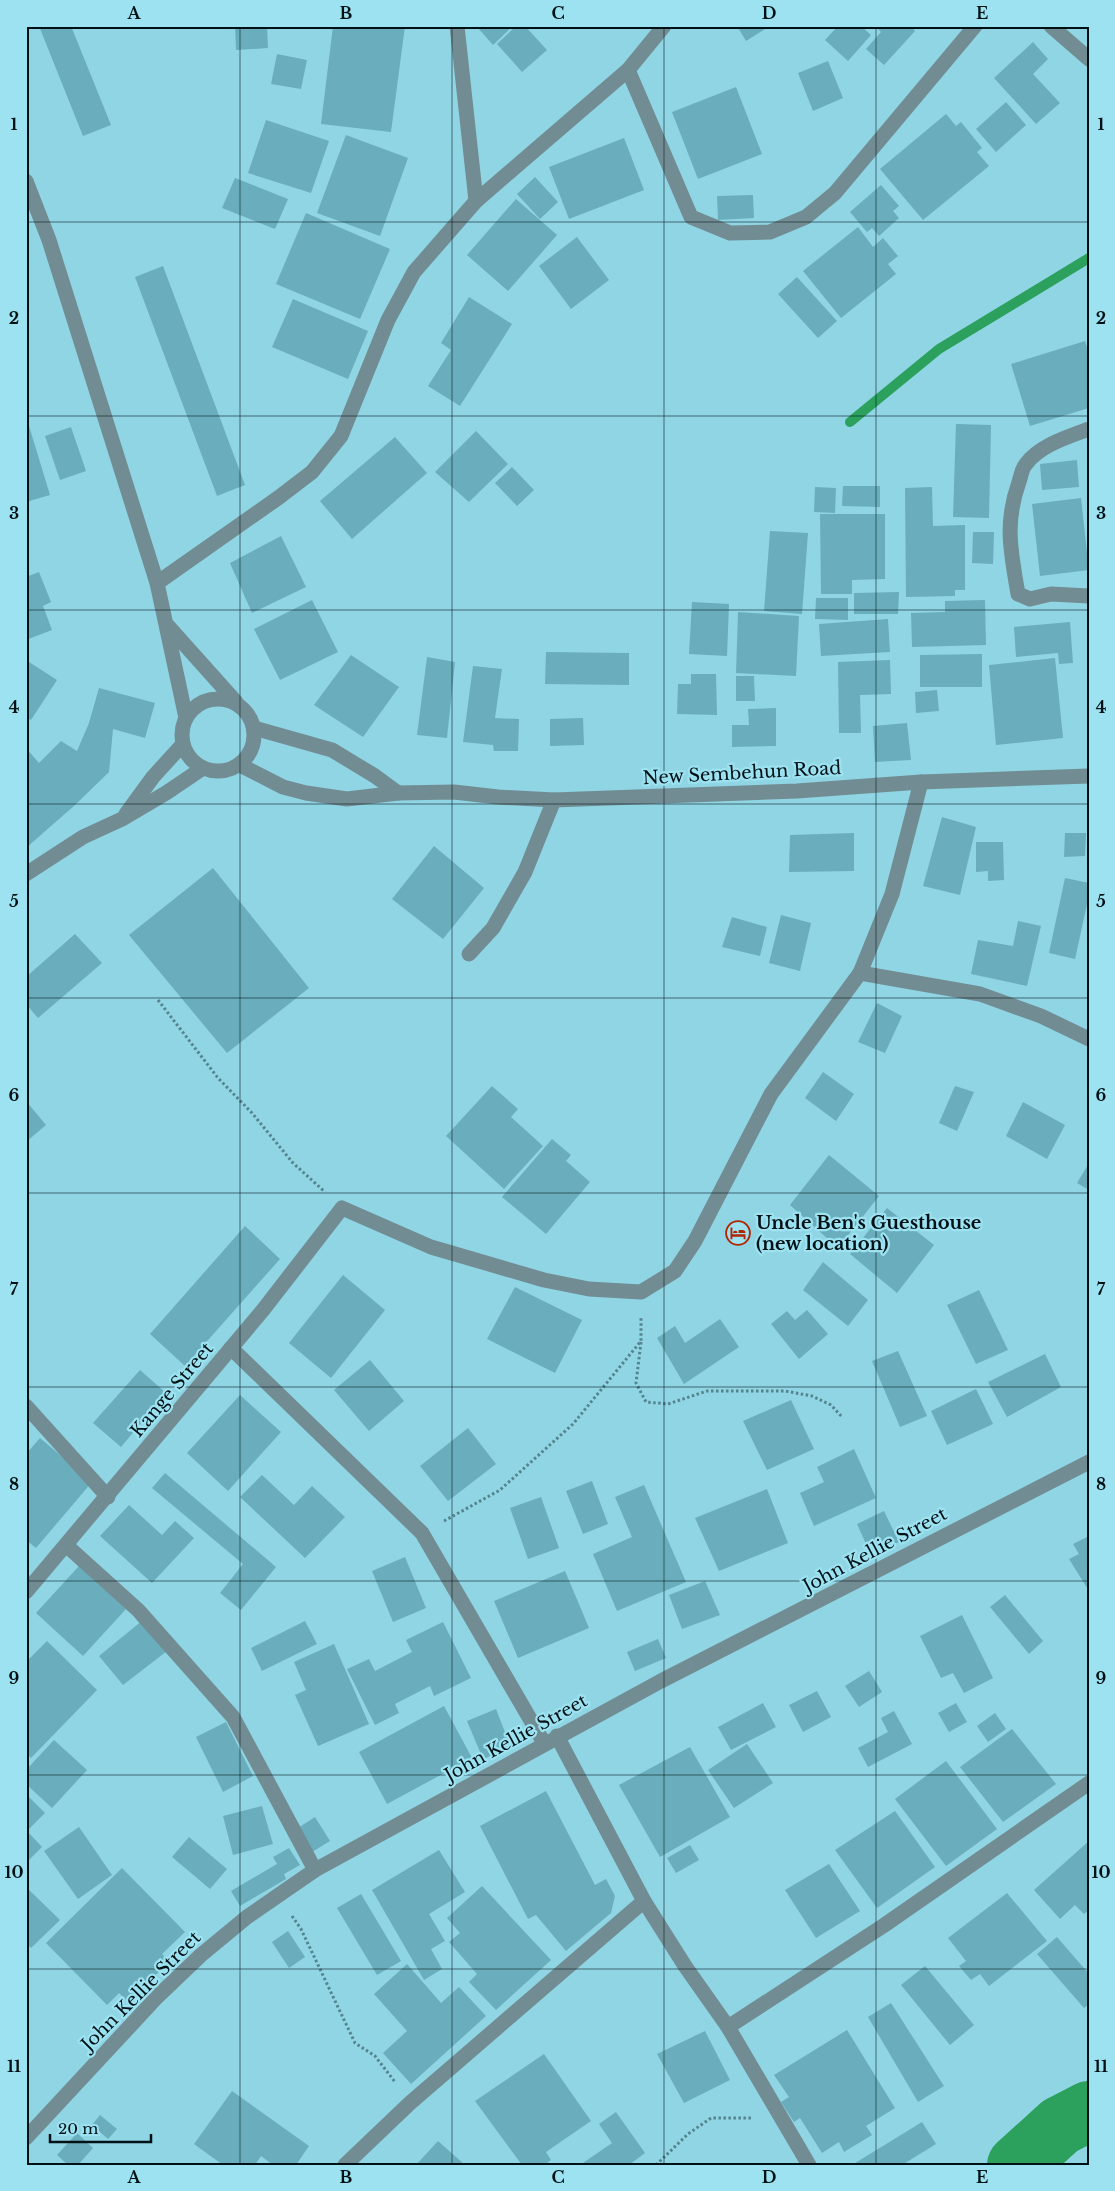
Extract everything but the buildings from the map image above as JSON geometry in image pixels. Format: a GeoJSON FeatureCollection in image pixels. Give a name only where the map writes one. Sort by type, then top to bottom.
{"type":"FeatureCollection","features":[{"type":"Feature","properties":{"kind":"street"},"geometry":{"type":"LineString","coordinates":[[457,26],[476,201]]}},
{"type":"Feature","properties":{"kind":"street"},"geometry":{"type":"LineString","coordinates":[[157,583],[312,472],[340,436],[388,320],[414,272],[476,201],[628,70],[664,26]]}},
{"type":"Feature","properties":{"kind":"street"},"geometry":{"type":"LineString","coordinates":[[628,70],[691,217],[730,233],[770,232],[806,217],[835,192],[975,26]]}},
{"type":"Feature","properties":{"kind":"street"},"geometry":{"type":"LineString","coordinates":[[1051,26],[1089,59]]}},
{"type":"Feature","properties":{"kind":"street"},"geometry":{"type":"LineString","coordinates":[[26,181],[49,240],[157,583],[186,718]]}},
{"type":"Feature","properties":{"kind":"street"},"geometry":{"type":"LineString","coordinates":[[1089,429],[1052,444],[1038,452],[1025,464],[1013,498],[1009,533],[1018,594],[1030,599],[1051,594],[1089,596]]}},
{"type":"Feature","properties":{"kind":"street"},"geometry":{"type":"LineString","coordinates":[[167,625],[248,714],[254,728],[254,741],[249,754],[240,764],[228,770],[215,771],[203,768],[187,754],[183,744],[182,731],[186,718],[193,709],[203,702],[214,699],[226,699],[237,704]]}},
{"type":"Feature","properties":{"kind":"street"},"geometry":{"type":"LineString","coordinates":[[254,728],[332,750],[375,776],[398,793]]}},
{"type":"Feature","properties":{"kind":"street"},"geometry":{"type":"LineString","coordinates":[[122,819],[153,777],[183,744]]}},
{"type":"Feature","properties":{"kind":"street","name":"New Sembehun Road"},"geometry":{"type":"LineString","coordinates":[[240,764],[283,788],[347,799],[398,793],[454,792],[554,800],[797,791],[922,782],[1089,776]]}},
{"type":"Feature","properties":{"kind":"street"},"geometry":{"type":"LineString","coordinates":[[26,874],[83,837],[122,819],[203,768]]}},
{"type":"Feature","properties":{"kind":"street"},"geometry":{"type":"LineString","coordinates":[[342,1208],[432,1247],[544,1280],[588,1289],[641,1292],[675,1271],[695,1241],[770,1094],[860,973],[892,894],[922,782]]}},
{"type":"Feature","properties":{"kind":"street"},"geometry":{"type":"LineString","coordinates":[[469,954],[492,928],[525,872],[554,800]]}},
{"type":"Feature","properties":{"kind":"street"},"geometry":{"type":"LineString","coordinates":[[860,973],[980,994],[1041,1016],[1089,1039]]}},
{"type":"Feature","properties":{"kind":"street","name":"Kange Street"},"geometry":{"type":"LineString","coordinates":[[26,1592],[108,1497],[231,1348],[342,1208]]}},
{"type":"Feature","properties":{"kind":"street"},"geometry":{"type":"LineString","coordinates":[[231,1348],[422,1533],[551,1739],[644,1901],[685,1966],[728,2027],[809,2165]]}},
{"type":"Feature","properties":{"kind":"street"},"geometry":{"type":"LineString","coordinates":[[26,1406],[108,1497]]}},
{"type":"Feature","properties":{"kind":"street","name":"John Kellie Street"},"geometry":{"type":"LineString","coordinates":[[26,2138],[157,1996],[231,1930],[314,1870],[551,1739],[661,1681],[1089,1462]]}},
{"type":"Feature","properties":{"kind":"street"},"geometry":{"type":"LineString","coordinates":[[66,1546],[138,1610],[233,1717],[314,1870]]}},
{"type":"Feature","properties":{"kind":"street"},"geometry":{"type":"LineString","coordinates":[[728,2027],[883,1926],[1089,1784]]}},
{"type":"Feature","properties":{"kind":"street"},"geometry":{"type":"LineString","coordinates":[[346,2165],[410,2103],[644,1901]]}},
{"type":"Feature","properties":{"kind":"path"},"geometry":{"type":"LineString","coordinates":[[158,1000],[218,1078],[252,1113],[293,1163],[342,1208]]}},
{"type":"Feature","properties":{"kind":"path"},"geometry":{"type":"LineString","coordinates":[[641,1292],[641,1341],[636,1383],[646,1402],[668,1404],[707,1391],[785,1391],[812,1396],[831,1405],[842,1418]]}},
{"type":"Feature","properties":{"kind":"path"},"geometry":{"type":"LineString","coordinates":[[422,1533],[500,1490],[573,1424],[641,1341]]}},
{"type":"Feature","properties":{"kind":"path"},"geometry":{"type":"LineString","coordinates":[[278,1895],[301,1929],[355,2043],[375,2056],[410,2103]]}},
{"type":"Feature","properties":{"kind":"path"},"geometry":{"type":"LineString","coordinates":[[656,2165],[688,2134],[711,2118],[754,2118],[774,2107]]}},
{"type":"Feature","properties":{"kind":"waterway"},"geometry":{"type":"LineString","coordinates":[[850,422],[939,349],[1089,258]]}},
{"type":"Feature","properties":{"kind":"waterway"},"geometry":{"type":"LineString","coordinates":[[1017,2165],[1060,2126],[1089,2111]]}},
{"type":"Feature","properties":{"kind":"place","name":"Uncle Ben's Guesthouse (new location)"},"geometry":{"type":"Point","coordinates":[738,1233]}}]}
